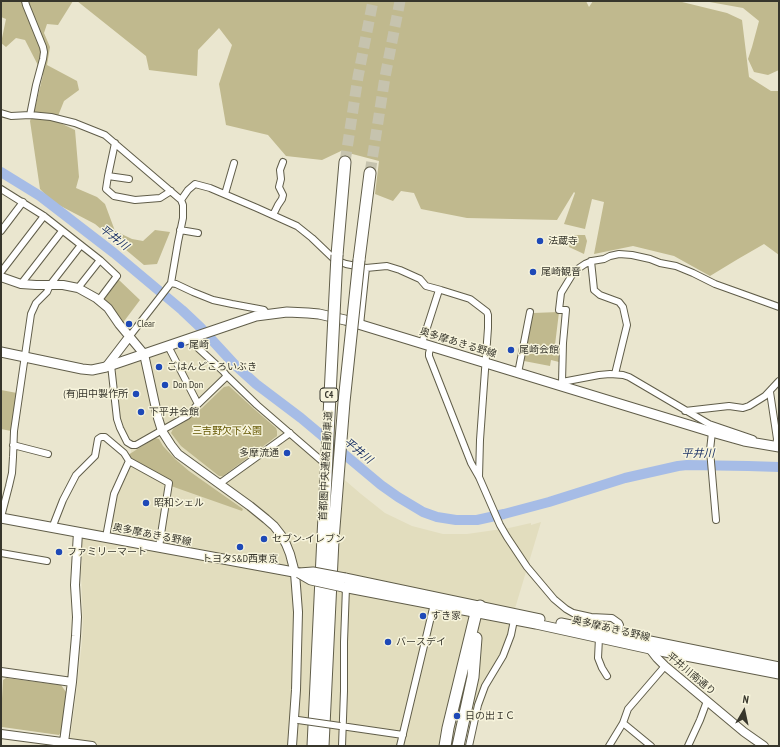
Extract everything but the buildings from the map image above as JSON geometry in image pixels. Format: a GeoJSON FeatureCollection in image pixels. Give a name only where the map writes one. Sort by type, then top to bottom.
{"type":"FeatureCollection","features":[{"type":"Feature","properties":{"kind":"highway","name":"首都圏中央連絡自動車道"},"geometry":{"type":"LineString","coordinates":[[323,746],[328,642],[329,400],[337,255],[346,162]]}},
{"type":"Feature","properties":{"kind":"highway","name":"首都圏中央連絡自動車道"},"geometry":{"type":"LineString","coordinates":[[313,746],[328,538],[362,264],[370,173]]}},
{"type":"Feature","properties":{"kind":"highway"},"geometry":{"type":"LineString","coordinates":[[449,746],[479,611]]}},
{"type":"Feature","properties":{"kind":"highway"},"geometry":{"type":"LineString","coordinates":[[328,642],[329,746]]}},
{"type":"Feature","properties":{"kind":"highway"},"geometry":{"type":"LineString","coordinates":[[441,746],[453,688],[458,674],[468,661]]}},
{"type":"Feature","properties":{"kind":"highway"},"geometry":{"type":"LineString","coordinates":[[445,746],[448,728],[468,661]]}},
{"type":"Feature","properties":{"kind":"highway"},"geometry":{"type":"LineString","coordinates":[[452,746],[467,683],[468,661]]}},
{"type":"Feature","properties":{"kind":"highway"},"geometry":{"type":"LineString","coordinates":[[458,746],[472,686],[468,661]]}},
{"type":"Feature","properties":{"kind":"highway"},"geometry":{"type":"LineString","coordinates":[[461,746],[477,680],[468,661]]}},
{"type":"Feature","properties":{"kind":"highway"},"geometry":{"type":"LineString","coordinates":[[309,746],[315,702]]}},
{"type":"Feature","properties":{"kind":"main road","name":"奥多摩あきる野線"},"geometry":{"type":"LineString","coordinates":[[168,346],[256,316],[287,312],[329,316],[360,324],[518,373],[561,384],[712,432],[744,441],[778,447]]}},
{"type":"Feature","properties":{"kind":"main road"},"geometry":{"type":"LineString","coordinates":[[1,352],[92,370],[168,346]]}},
{"type":"Feature","properties":{"kind":"main road","name":"奥多摩あきる野線"},"geometry":{"type":"LineString","coordinates":[[1,518],[297,573],[312,580],[344,584],[479,611],[599,638],[651,645],[779,667]]}},
{"type":"Feature","properties":{"kind":"main road","name":"奥多摩あきる野線"},"geometry":{"type":"LineString","coordinates":[[344,584],[434,604],[618,635],[651,645],[779,674]]}},
{"type":"Feature","properties":{"kind":"street"},"geometry":{"type":"LineString","coordinates":[[25,1],[44,52],[30,115]]}},
{"type":"Feature","properties":{"kind":"street"},"geometry":{"type":"LineString","coordinates":[[1,113],[11,116],[30,115],[51,117],[75,123],[106,135],[181,200],[183,205],[183,218],[171,284],[108,366],[117,419],[127,442],[132,445],[136,445],[187,416],[227,376]]}},
{"type":"Feature","properties":{"kind":"street"},"geometry":{"type":"LineString","coordinates":[[115,143],[106,189],[114,196],[135,200],[160,198],[171,191]]}},
{"type":"Feature","properties":{"kind":"street"},"geometry":{"type":"LineString","coordinates":[[273,215],[282,199],[283,194],[279,187],[281,179],[280,170],[283,162]]}},
{"type":"Feature","properties":{"kind":"street"},"geometry":{"type":"LineString","coordinates":[[224,194],[234,163]]}},
{"type":"Feature","properties":{"kind":"street"},"geometry":{"type":"LineString","coordinates":[[108,176],[129,179]]}},
{"type":"Feature","properties":{"kind":"street"},"geometry":{"type":"LineString","coordinates":[[181,200],[188,190],[196,184],[210,188],[296,226],[312,238],[335,260],[346,264],[387,266],[400,270],[420,279],[426,286],[470,299],[487,312],[488,328],[480,440],[479,477]]}},
{"type":"Feature","properties":{"kind":"street"},"geometry":{"type":"LineString","coordinates":[[2,190],[44,216],[81,244],[117,276],[98,300]]}},
{"type":"Feature","properties":{"kind":"street"},"geometry":{"type":"LineString","coordinates":[[1,231],[23,202]]}},
{"type":"Feature","properties":{"kind":"street"},"geometry":{"type":"LineString","coordinates":[[1,272],[44,216]]}},
{"type":"Feature","properties":{"kind":"street"},"geometry":{"type":"LineString","coordinates":[[180,230],[198,233]]}},
{"type":"Feature","properties":{"kind":"street"},"geometry":{"type":"LineString","coordinates":[[21,284],[62,231]]}},
{"type":"Feature","properties":{"kind":"street"},"geometry":{"type":"LineString","coordinates":[[1,518],[12,473],[14,457],[14,430],[30,314],[36,304],[49,289],[50,284],[81,244]]}},
{"type":"Feature","properties":{"kind":"street"},"geometry":{"type":"LineString","coordinates":[[770,392],[778,447],[709,424],[629,377],[615,374],[599,375],[561,384],[566,310],[559,310],[561,293],[572,275],[579,268],[591,261],[604,259],[619,254],[650,258],[660,264],[676,266],[716,284],[779,307]]}},
{"type":"Feature","properties":{"kind":"street"},"geometry":{"type":"LineString","coordinates":[[78,288],[100,260]]}},
{"type":"Feature","properties":{"kind":"street"},"geometry":{"type":"LineString","coordinates":[[591,261],[594,290],[600,295],[619,302],[623,307],[627,325],[615,374]]}},
{"type":"Feature","properties":{"kind":"street"},"geometry":{"type":"LineString","coordinates":[[360,324],[362,264]]}},
{"type":"Feature","properties":{"kind":"street"},"geometry":{"type":"LineString","coordinates":[[1,277],[21,284],[50,284],[78,288],[108,308],[129,337],[144,354],[158,418],[162,430],[170,445],[178,454],[250,506],[274,526],[281,535],[297,573],[298,612],[296,720],[292,746]]}},
{"type":"Feature","properties":{"kind":"street"},"geometry":{"type":"LineString","coordinates":[[171,284],[176,284],[213,300],[259,308],[264,310],[267,314]]}},
{"type":"Feature","properties":{"kind":"street"},"geometry":{"type":"LineString","coordinates":[[439,290],[426,345],[471,463],[479,477],[500,525],[527,567],[554,599],[573,613],[612,618],[619,622],[620,625],[618,635]]}},
{"type":"Feature","properties":{"kind":"street"},"geometry":{"type":"LineString","coordinates":[[518,373],[530,312]]}},
{"type":"Feature","properties":{"kind":"street"},"geometry":{"type":"LineString","coordinates":[[168,346],[198,404]]}},
{"type":"Feature","properties":{"kind":"street"},"geometry":{"type":"LineString","coordinates":[[198,348],[257,405],[323,462]]}},
{"type":"Feature","properties":{"kind":"street"},"geometry":{"type":"LineString","coordinates":[[685,411],[729,406],[743,408],[765,396],[779,380]]}},
{"type":"Feature","properties":{"kind":"street"},"geometry":{"type":"LineString","coordinates":[[712,432],[711,452],[716,520]]}},
{"type":"Feature","properties":{"kind":"street"},"geometry":{"type":"LineString","coordinates":[[219,484],[290,434]]}},
{"type":"Feature","properties":{"kind":"street"},"geometry":{"type":"LineString","coordinates":[[53,528],[63,500],[73,480],[78,472],[95,456],[98,439],[105,437],[124,453],[129,461],[169,483],[159,547]]}},
{"type":"Feature","properties":{"kind":"street"},"geometry":{"type":"LineString","coordinates":[[13,445],[48,454]]}},
{"type":"Feature","properties":{"kind":"street"},"geometry":{"type":"LineString","coordinates":[[106,537],[114,494],[129,461]]}},
{"type":"Feature","properties":{"kind":"street"},"geometry":{"type":"LineString","coordinates":[[64,742],[76,636],[78,532]]}},
{"type":"Feature","properties":{"kind":"street"},"geometry":{"type":"LineString","coordinates":[[1,553],[47,561]]}},
{"type":"Feature","properties":{"kind":"street"},"geometry":{"type":"LineString","coordinates":[[342,746],[344,584]]}},
{"type":"Feature","properties":{"kind":"street"},"geometry":{"type":"LineString","coordinates":[[400,746],[434,604]]}},
{"type":"Feature","properties":{"kind":"street"},"geometry":{"type":"LineString","coordinates":[[469,746],[477,711],[485,686],[503,656],[511,636],[514,620]]}},
{"type":"Feature","properties":{"kind":"street"},"geometry":{"type":"LineString","coordinates":[[599,638],[598,658],[607,676]]}},
{"type":"Feature","properties":{"kind":"street","name":"平井川南通り"},"geometry":{"type":"LineString","coordinates":[[651,645],[657,658],[665,666],[744,732],[764,746]]}},
{"type":"Feature","properties":{"kind":"street"},"geometry":{"type":"LineString","coordinates":[[609,746],[623,723],[628,709],[665,666]]}},
{"type":"Feature","properties":{"kind":"street"},"geometry":{"type":"LineString","coordinates":[[1,672],[72,682]]}},
{"type":"Feature","properties":{"kind":"street"},"geometry":{"type":"LineString","coordinates":[[688,746],[707,701]]}},
{"type":"Feature","properties":{"kind":"street"},"geometry":{"type":"LineString","coordinates":[[296,720],[403,734]]}},
{"type":"Feature","properties":{"kind":"street"},"geometry":{"type":"LineString","coordinates":[[623,723],[651,746]]}},
{"type":"Feature","properties":{"kind":"street"},"geometry":{"type":"LineString","coordinates":[[1,734],[92,746]]}},
{"type":"Feature","properties":{"kind":"shaded area"},"geometry":{"type":"Polygon","coordinates":[[[192,344],[290,433],[385,513],[412,526],[443,534],[467,534],[509,528],[531,523],[531,525],[541,522],[510,625],[508,637],[501,654],[479,693],[463,746],[69,746],[82,642],[83,620],[81,573],[83,527],[110,532],[116,496],[129,467],[132,442],[119,419],[115,372],[117,368],[192,344]]]}},
{"type":"Feature","properties":{"kind":"green space"},"geometry":{"type":"Polygon","coordinates":[[[1,1],[73,1],[58,25],[47,24],[44,33],[50,47],[47,65],[77,81],[79,90],[64,101],[56,121],[75,130],[79,177],[76,188],[97,197],[105,204],[115,231],[132,239],[143,241],[155,230],[170,232],[157,264],[144,265],[95,224],[53,202],[40,189],[30,121],[35,108],[43,75],[25,40],[16,38],[6,47],[1,43],[6,19],[1,17],[1,1]]]}},
{"type":"Feature","properties":{"kind":"green space"},"geometry":{"type":"Polygon","coordinates":[[[77,1],[586,1],[589,7],[593,1],[678,1],[727,13],[742,20],[749,77],[771,91],[779,91],[779,255],[764,244],[710,276],[674,256],[633,246],[594,254],[604,202],[592,199],[585,229],[564,224],[575,193],[574,192],[557,220],[467,218],[421,209],[414,193],[401,191],[393,201],[375,194],[379,161],[341,151],[322,160],[286,156],[268,135],[226,125],[219,84],[232,45],[219,28],[198,50],[197,76],[149,70],[146,56],[77,1]]]}},
{"type":"Feature","properties":{"kind":"green space"},"geometry":{"type":"Polygon","coordinates":[[[704,1],[779,1],[779,70],[768,75],[754,72],[748,59],[759,21],[743,8],[704,1]]]}},
{"type":"Feature","properties":{"kind":"green space"},"geometry":{"type":"Polygon","coordinates":[[[572,235],[585,235],[587,241],[584,254],[569,247],[572,235]]]}},
{"type":"Feature","properties":{"kind":"green space"},"geometry":{"type":"Polygon","coordinates":[[[116,280],[119,280],[140,300],[122,324],[102,297],[116,280]]]}},
{"type":"Feature","properties":{"kind":"green space"},"geometry":{"type":"Polygon","coordinates":[[[559,312],[555,345],[558,346],[559,362],[551,360],[550,366],[524,361],[533,313],[559,312]]]}},
{"type":"Feature","properties":{"kind":"green space","name":"三吉野欠下公園"},"geometry":{"type":"Polygon","coordinates":[[[229,386],[276,428],[277,436],[223,476],[219,476],[181,446],[171,433],[173,429],[202,408],[224,387],[229,386]]]}},
{"type":"Feature","properties":{"kind":"green space"},"geometry":{"type":"Polygon","coordinates":[[[1,390],[17,393],[11,431],[1,429],[1,390]]]}},
{"type":"Feature","properties":{"kind":"green space","name":"三吉野欠下公園"},"geometry":{"type":"Polygon","coordinates":[[[155,438],[159,439],[163,446],[175,459],[189,471],[243,509],[242,511],[171,486],[139,465],[128,455],[155,438]]]}},
{"type":"Feature","properties":{"kind":"green space"},"geometry":{"type":"Polygon","coordinates":[[[6,678],[61,685],[66,692],[62,731],[59,735],[1,726],[3,680],[6,678]]]}},
{"type":"Feature","properties":{"kind":"waterway","name":"平井川"},"geometry":{"type":"LineString","coordinates":[[1,172],[40,196],[114,253],[182,310],[235,365],[256,384],[301,418],[381,485],[423,512],[437,517],[456,520],[477,520],[549,502],[625,478],[678,466],[779,467]]}},
{"type":"Feature","properties":{"kind":"tunnel"},"geometry":{"type":"LineString","coordinates":[[345,162],[358,77],[373,1]]}},
{"type":"Feature","properties":{"kind":"tunnel"},"geometry":{"type":"LineString","coordinates":[[370,173],[385,77],[400,1]]}},
{"type":"Feature","properties":{"kind":"place","name":"法蔵寺"},"geometry":{"type":"Point","coordinates":[540,241]}},
{"type":"Feature","properties":{"kind":"place","name":"尾崎観音"},"geometry":{"type":"Point","coordinates":[533,272]}},
{"type":"Feature","properties":{"kind":"place","name":"Clear"},"geometry":{"type":"Point","coordinates":[129,324]}},
{"type":"Feature","properties":{"kind":"place","name":"尾崎"},"geometry":{"type":"Point","coordinates":[181,345]}},
{"type":"Feature","properties":{"kind":"place","name":"尾崎会館"},"geometry":{"type":"Point","coordinates":[511,350]}},
{"type":"Feature","properties":{"kind":"place","name":"ごはんどころいぶき"},"geometry":{"type":"Point","coordinates":[159,367]}},
{"type":"Feature","properties":{"kind":"place","name":"Don Don"},"geometry":{"type":"Point","coordinates":[165,385]}},
{"type":"Feature","properties":{"kind":"place","name":"(有)田中製作所"},"geometry":{"type":"Point","coordinates":[136,394]}},
{"type":"Feature","properties":{"kind":"place","name":"下平井会館"},"geometry":{"type":"Point","coordinates":[141,412]}},
{"type":"Feature","properties":{"kind":"place","name":"多摩流通"},"geometry":{"type":"Point","coordinates":[287,453]}},
{"type":"Feature","properties":{"kind":"place","name":"昭和シェル"},"geometry":{"type":"Point","coordinates":[146,503]}},
{"type":"Feature","properties":{"kind":"place","name":"セブン-イレブン"},"geometry":{"type":"Point","coordinates":[264,539]}},
{"type":"Feature","properties":{"kind":"place","name":"トヨタS&D西東京"},"geometry":{"type":"Point","coordinates":[240,547]}},
{"type":"Feature","properties":{"kind":"place","name":"ファミリーマート"},"geometry":{"type":"Point","coordinates":[59,552]}},
{"type":"Feature","properties":{"kind":"place","name":"すき家"},"geometry":{"type":"Point","coordinates":[423,616]}},
{"type":"Feature","properties":{"kind":"place","name":"バースデイ"},"geometry":{"type":"Point","coordinates":[388,642]}},
{"type":"Feature","properties":{"kind":"place","name":"日の出ＩＣ"},"geometry":{"type":"Point","coordinates":[457,716]}}]}
